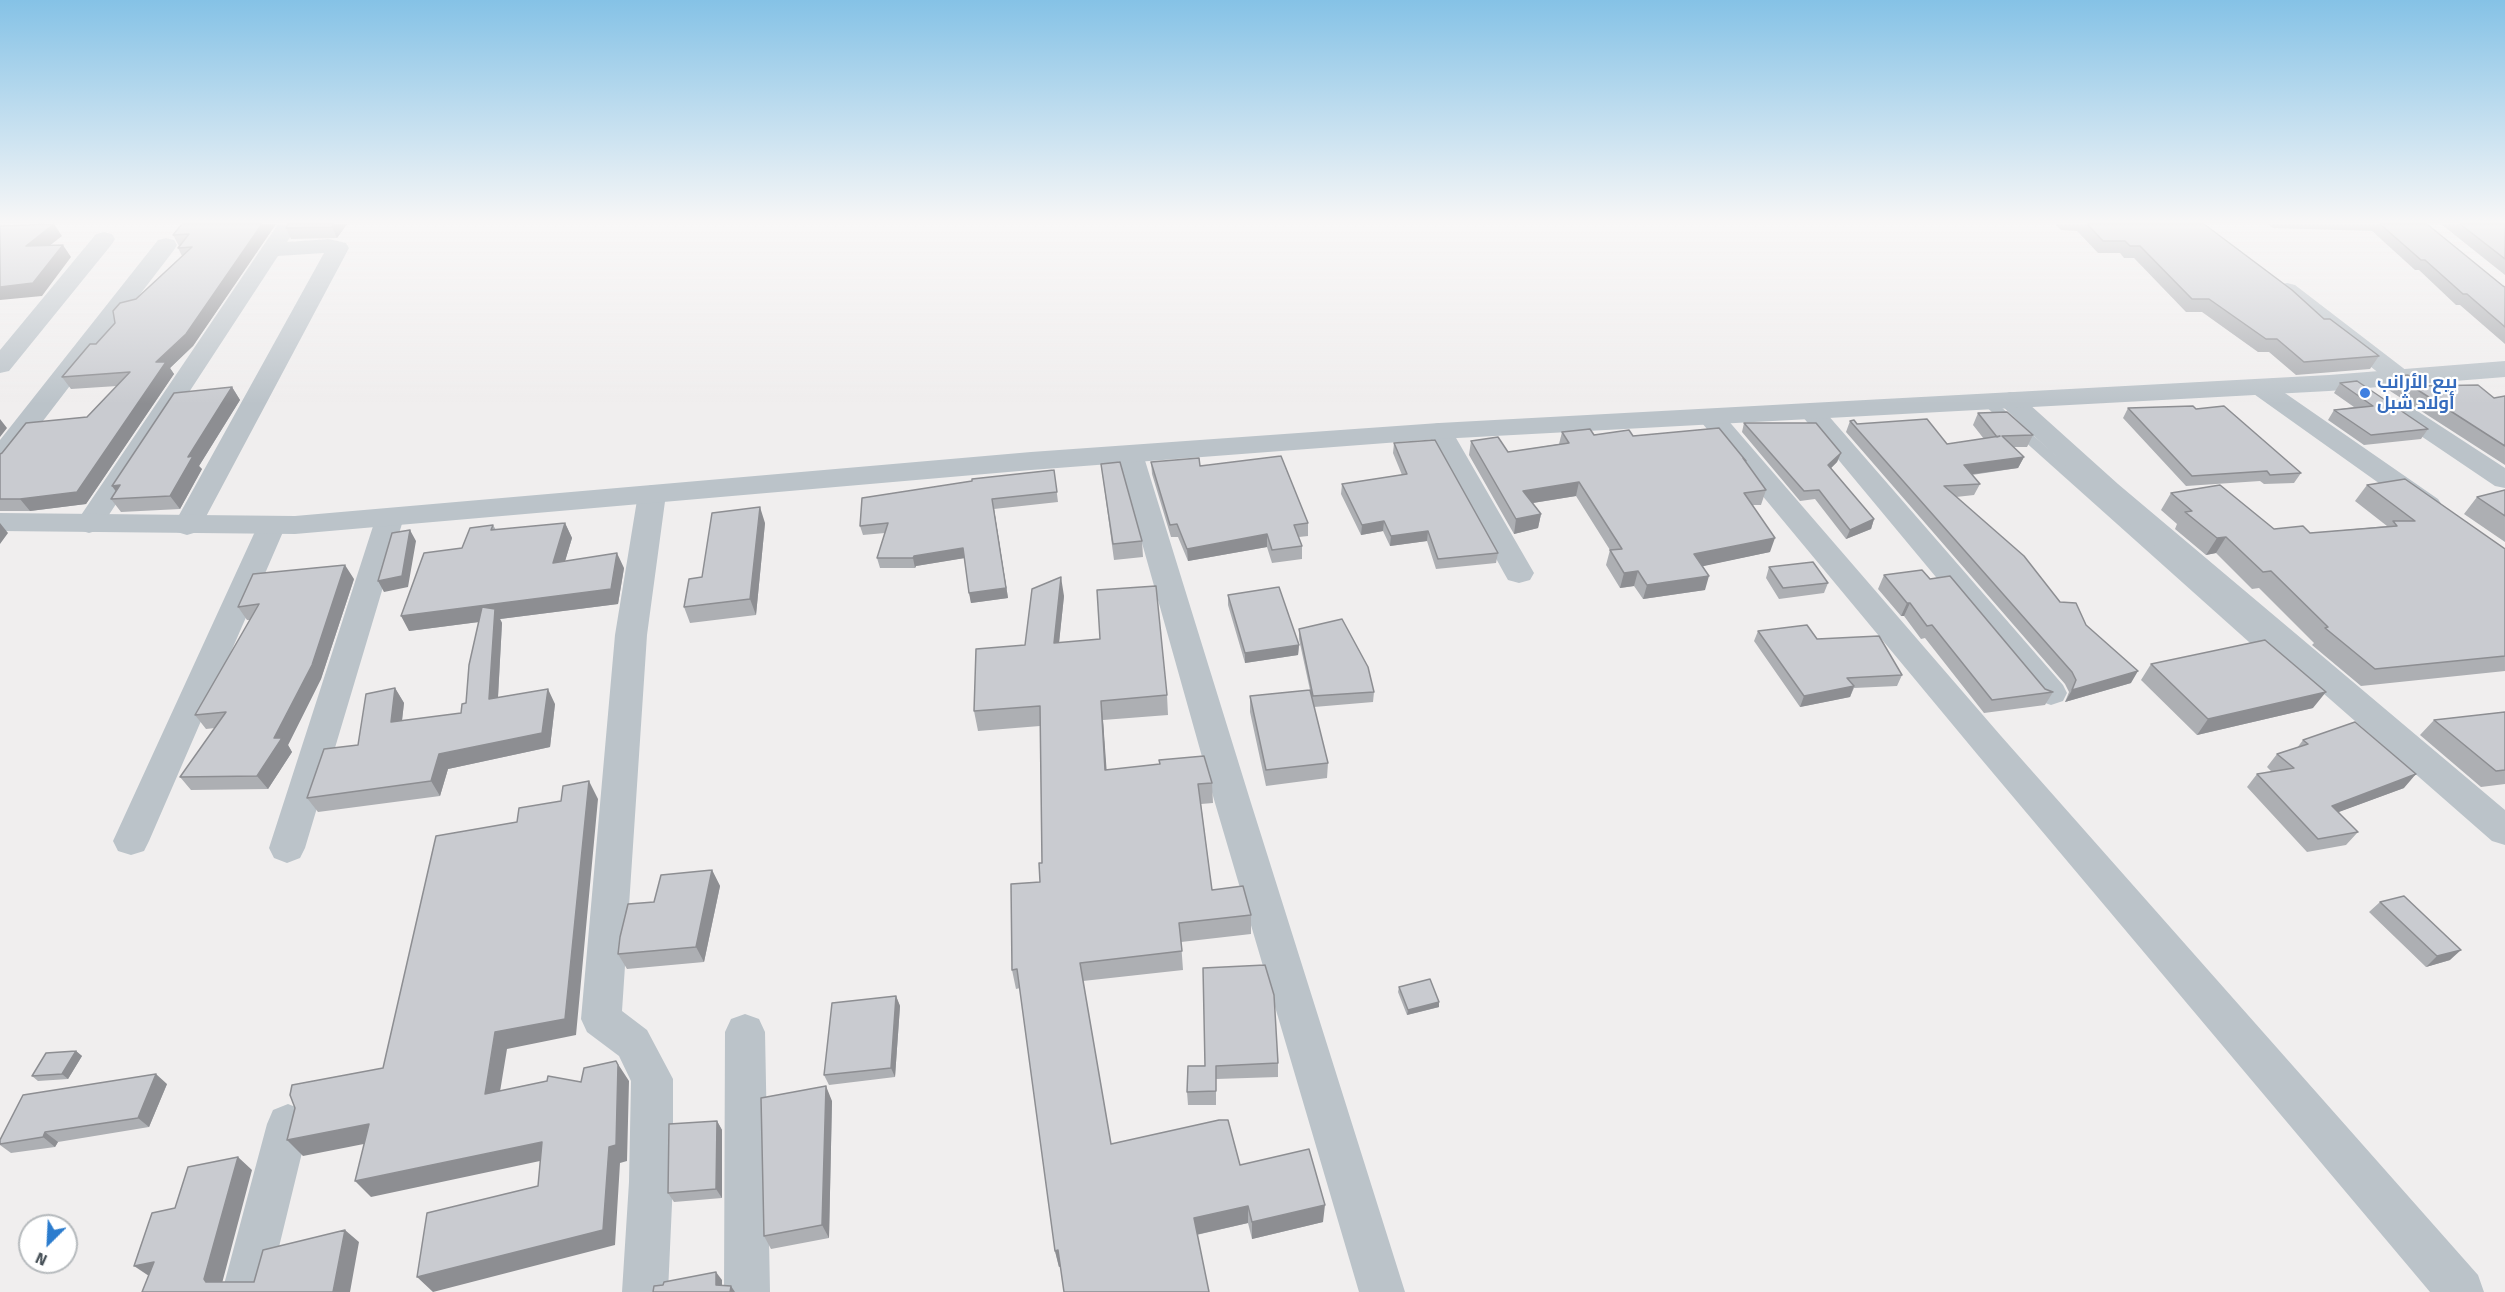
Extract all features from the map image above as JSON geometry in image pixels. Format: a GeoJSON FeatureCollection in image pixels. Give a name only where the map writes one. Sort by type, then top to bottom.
{"type":"FeatureCollection","features":[{"type":"Feature","properties":{"kind":"street"},"geometry":{"type":"LineString","coordinates":[[0,366],[67,284]]}},
{"type":"Feature","properties":{"kind":"street"},"geometry":{"type":"LineString","coordinates":[[0,458],[135,284]]}},
{"type":"Feature","properties":{"kind":"street"},"geometry":{"type":"LineString","coordinates":[[89,524],[246,284]]}},
{"type":"Feature","properties":{"kind":"street"},"geometry":{"type":"LineString","coordinates":[[187,526],[318,284]]}},
{"type":"Feature","properties":{"kind":"street"},"geometry":{"type":"LineString","coordinates":[[2279,284],[2398,376]]}},
{"type":"Feature","properties":{"kind":"street"},"geometry":{"type":"LineString","coordinates":[[0,522],[187,526],[272,525],[1130,454],[1439,431],[2260,387],[2504,370]]}},
{"type":"Feature","properties":{"kind":"street"},"geometry":{"type":"LineString","coordinates":[[2355,381],[2505,480]]}},
{"type":"Feature","properties":{"kind":"street"},"geometry":{"type":"LineString","coordinates":[[2260,387],[2446,517]]}},
{"type":"Feature","properties":{"kind":"street"},"geometry":{"type":"LineString","coordinates":[[1999,401],[2108,490],[2505,831]]}},
{"type":"Feature","properties":{"kind":"street"},"geometry":{"type":"LineString","coordinates":[[1811,411],[2051,693]]}},
{"type":"Feature","properties":{"kind":"street"},"geometry":{"type":"LineString","coordinates":[[1712,417],[1982,736],[2461,1292]]}},
{"type":"Feature","properties":{"kind":"street"},"geometry":{"type":"LineString","coordinates":[[1439,431],[1519,573]]}},
{"type":"Feature","properties":{"kind":"street"},"geometry":{"type":"LineString","coordinates":[[1130,454],[1233,803],[1382,1292]]}},
{"type":"Feature","properties":{"kind":"street"},"geometry":{"type":"LineString","coordinates":[[645,1292],[651,1182],[652,1079],[633,1043],[601,1018],[631,635],[652,494]]}},
{"type":"Feature","properties":{"kind":"street"},"geometry":{"type":"LineString","coordinates":[[287,848],[390,517]]}},
{"type":"Feature","properties":{"kind":"street"},"geometry":{"type":"LineString","coordinates":[[131,841],[272,525]]}},
{"type":"Feature","properties":{"kind":"street"},"geometry":{"type":"LineString","coordinates":[[745,1032],[747,1292]]}},
{"type":"Feature","properties":{"kind":"street"},"geometry":{"type":"LineString","coordinates":[[245,1292],[288,1124]]}},
{"type":"Feature","properties":{"kind":"lane"},"geometry":{"type":"LineString","coordinates":[[1999,401],[2284,664]]}},
{"type":"Feature","properties":{"kind":"building"},"geometry":{"type":"Polygon","coordinates":[[[0,284],[22,284],[0,287],[0,284]]]}},
{"type":"Feature","properties":{"kind":"building"},"geometry":{"type":"Polygon","coordinates":[[[152,284],[220,284],[186,334],[156,362],[166,362],[77,492],[20,499],[0,499],[0,454],[26,423],[87,417],[130,372],[62,377],[90,344],[96,344],[115,323],[113,311],[120,303],[136,299],[152,284]]]}},
{"type":"Feature","properties":{"kind":"building"},"geometry":{"type":"Polygon","coordinates":[[[2178,284],[2284,284],[2324,319],[2330,319],[2379,356],[2304,362],[2277,339],[2266,339],[2209,299],[2192,299],[2178,284]]]}},
{"type":"Feature","properties":{"kind":"building"},"geometry":{"type":"Polygon","coordinates":[[[2452,284],[2501,284],[2505,287],[2505,327],[2467,294],[2463,294],[2452,284]]]}},
{"type":"Feature","properties":{"kind":"building"},"geometry":{"type":"Polygon","coordinates":[[[2408,375],[2421,386],[2478,385],[2494,398],[2505,396],[2505,446],[2396,376],[2408,375]]]}},
{"type":"Feature","properties":{"kind":"building"},"geometry":{"type":"Polygon","coordinates":[[[2357,381],[2428,429],[2371,435],[2334,410],[2373,406],[2340,383],[2357,381]]]}},
{"type":"Feature","properties":{"kind":"building"},"geometry":{"type":"Polygon","coordinates":[[[232,387],[188,457],[193,456],[170,496],[111,499],[120,485],[112,486],[174,393],[232,387]]]}},
{"type":"Feature","properties":{"kind":"building"},"geometry":{"type":"Polygon","coordinates":[[[2193,406],[2196,409],[2224,406],[2301,473],[2270,475],[2267,471],[2192,476],[2128,408],[2193,406]]]}},
{"type":"Feature","properties":{"kind":"building"},"geometry":{"type":"Polygon","coordinates":[[[2007,412],[2033,435],[2002,436],[2024,457],[1964,465],[1980,484],[1944,486],[2024,556],[2060,602],[2076,603],[2086,625],[2138,671],[2072,690],[2076,680],[2072,672],[1850,421],[1854,420],[1857,424],[1927,419],[1947,444],[1997,437],[1978,413],[2007,412]]]}},
{"type":"Feature","properties":{"kind":"building"},"geometry":{"type":"Polygon","coordinates":[[[1744,423],[1816,423],[1841,453],[1828,465],[1874,519],[1850,530],[1819,490],[1804,491],[1744,423]]]}},
{"type":"Feature","properties":{"kind":"building"},"geometry":{"type":"Polygon","coordinates":[[[1719,428],[1766,490],[1744,493],[1775,538],[1694,554],[1709,576],[1647,585],[1638,571],[1624,573],[1610,550],[1622,549],[1579,482],[1523,491],[1541,514],[1516,519],[1471,441],[1498,437],[1508,452],[1569,443],[1562,432],[1590,429],[1594,435],[1629,430],[1633,436],[1719,428]]]}},
{"type":"Feature","properties":{"kind":"building"},"geometry":{"type":"Polygon","coordinates":[[[1435,440],[1498,553],[1438,559],[1428,531],[1391,536],[1384,521],[1362,525],[1342,484],[1407,474],[1394,443],[1435,440]]]}},
{"type":"Feature","properties":{"kind":"building"},"geometry":{"type":"Polygon","coordinates":[[[1281,456],[1308,523],[1294,525],[1302,546],[1272,550],[1267,534],[1187,549],[1177,524],[1170,525],[1151,462],[1199,458],[1200,466],[1281,456]]]}},
{"type":"Feature","properties":{"kind":"building"},"geometry":{"type":"Polygon","coordinates":[[[1120,462],[1142,541],[1113,544],[1101,464],[1120,462]]]}},
{"type":"Feature","properties":{"kind":"building"},"geometry":{"type":"Polygon","coordinates":[[[1054,470],[1057,492],[992,499],[1006,588],[969,593],[963,548],[913,558],[877,558],[888,523],[860,526],[862,498],[972,481],[972,479],[1054,470]]]}},
{"type":"Feature","properties":{"kind":"building"},"geometry":{"type":"Polygon","coordinates":[[[2405,479],[2505,549],[2505,656],[2375,669],[2325,628],[2328,627],[2271,571],[2263,572],[2226,537],[2217,538],[2185,512],[2192,511],[2171,493],[2220,485],[2274,529],[2303,526],[2310,533],[2397,526],[2393,521],[2415,521],[2367,485],[2405,479]]]}},
{"type":"Feature","properties":{"kind":"building"},"geometry":{"type":"Polygon","coordinates":[[[2505,490],[2505,516],[2477,497],[2505,490]]]}},
{"type":"Feature","properties":{"kind":"building"},"geometry":{"type":"Polygon","coordinates":[[[760,507],[750,599],[684,607],[689,579],[702,577],[712,513],[760,507]]]}},
{"type":"Feature","properties":{"kind":"building"},"geometry":{"type":"Polygon","coordinates":[[[565,523],[553,563],[617,553],[611,589],[401,616],[424,553],[462,548],[470,528],[493,525],[491,530],[565,523]]]}},
{"type":"Feature","properties":{"kind":"building"},"geometry":{"type":"Polygon","coordinates":[[[410,530],[402,576],[378,581],[392,533],[410,530]]]}},
{"type":"Feature","properties":{"kind":"building"},"geometry":{"type":"Polygon","coordinates":[[[1813,562],[1828,583],[1783,588],[1769,567],[1813,562]]]}},
{"type":"Feature","properties":{"kind":"building"},"geometry":{"type":"Polygon","coordinates":[[[345,565],[312,665],[274,738],[282,738],[257,776],[180,777],[226,712],[195,715],[259,604],[238,607],[253,574],[345,565]]]}},
{"type":"Feature","properties":{"kind":"building"},"geometry":{"type":"Polygon","coordinates":[[[1922,570],[1930,579],[1950,576],[2045,689],[2053,692],[1992,700],[1932,625],[1927,626],[1910,603],[1907,603],[1884,575],[1922,570]]]}},
{"type":"Feature","properties":{"kind":"building"},"geometry":{"type":"Polygon","coordinates":[[[1061,577],[1054,643],[1100,639],[1097,590],[1156,586],[1167,695],[1101,701],[1105,770],[1160,764],[1159,760],[1204,756],[1212,783],[1198,784],[1212,890],[1243,886],[1251,915],[1179,923],[1182,951],[1080,963],[1111,1144],[1219,1120],[1228,1120],[1240,1165],[1309,1149],[1325,1205],[1252,1222],[1248,1206],[1194,1218],[1209,1292],[1064,1292],[1058,1250],[1055,1251],[1017,969],[1012,970],[1011,884],[1040,882],[1039,863],[1042,863],[1040,706],[974,711],[976,649],[1025,645],[1032,589],[1061,577]]]}},
{"type":"Feature","properties":{"kind":"building"},"geometry":{"type":"Polygon","coordinates":[[[1279,587],[1299,645],[1245,653],[1228,595],[1279,587]]]}},
{"type":"Feature","properties":{"kind":"building"},"geometry":{"type":"Polygon","coordinates":[[[482,607],[495,609],[489,699],[548,689],[542,733],[439,754],[431,781],[307,798],[324,749],[358,745],[366,694],[395,688],[391,722],[461,713],[462,704],[466,703],[469,665],[482,607]]]}},
{"type":"Feature","properties":{"kind":"building"},"geometry":{"type":"Polygon","coordinates":[[[1342,619],[1368,667],[1374,692],[1313,696],[1299,629],[1342,619]]]}},
{"type":"Feature","properties":{"kind":"building"},"geometry":{"type":"Polygon","coordinates":[[[1807,625],[1817,639],[1879,636],[1902,675],[1847,678],[1854,686],[1804,696],[1758,631],[1807,625]]]}},
{"type":"Feature","properties":{"kind":"building"},"geometry":{"type":"Polygon","coordinates":[[[2265,640],[2326,692],[2208,719],[2151,664],[2265,640]]]}},
{"type":"Feature","properties":{"kind":"building"},"geometry":{"type":"Polygon","coordinates":[[[1310,690],[1328,763],[1266,770],[1250,696],[1310,690]]]}},
{"type":"Feature","properties":{"kind":"building"},"geometry":{"type":"Polygon","coordinates":[[[2505,712],[2505,770],[2496,771],[2434,720],[2505,712]]]}},
{"type":"Feature","properties":{"kind":"building"},"geometry":{"type":"Polygon","coordinates":[[[2355,722],[2416,774],[2332,806],[2358,832],[2318,839],[2257,774],[2294,768],[2277,754],[2308,744],[2303,740],[2355,722]]]}},
{"type":"Feature","properties":{"kind":"building"},"geometry":{"type":"Polygon","coordinates":[[[589,781],[565,1019],[495,1032],[485,1094],[547,1081],[548,1076],[581,1082],[584,1068],[616,1061],[618,1065],[616,1145],[609,1147],[603,1230],[417,1277],[427,1213],[538,1186],[542,1142],[355,1181],[369,1124],[287,1140],[295,1108],[290,1095],[292,1085],[383,1068],[436,836],[517,822],[519,808],[561,801],[563,786],[589,781]]]}},
{"type":"Feature","properties":{"kind":"building"},"geometry":{"type":"Polygon","coordinates":[[[712,870],[696,947],[618,954],[628,904],[654,902],[661,875],[712,870]]]}},
{"type":"Feature","properties":{"kind":"building"},"geometry":{"type":"Polygon","coordinates":[[[2404,896],[2461,950],[2437,956],[2380,902],[2404,896]]]}},
{"type":"Feature","properties":{"kind":"building"},"geometry":{"type":"Polygon","coordinates":[[[1265,965],[1274,995],[1278,1063],[1216,1066],[1216,1091],[1187,1092],[1188,1066],[1205,1066],[1203,968],[1265,965]]]}},
{"type":"Feature","properties":{"kind":"building"},"geometry":{"type":"Polygon","coordinates":[[[1430,979],[1439,1002],[1408,1010],[1399,987],[1430,979]]]}},
{"type":"Feature","properties":{"kind":"building"},"geometry":{"type":"Polygon","coordinates":[[[896,996],[891,1068],[824,1075],[832,1003],[896,996]]]}},
{"type":"Feature","properties":{"kind":"building"},"geometry":{"type":"Polygon","coordinates":[[[76,1051],[62,1074],[32,1076],[46,1053],[76,1051]]]}},
{"type":"Feature","properties":{"kind":"building"},"geometry":{"type":"Polygon","coordinates":[[[156,1074],[138,1118],[45,1132],[43,1137],[0,1144],[23,1095],[156,1074]]]}},
{"type":"Feature","properties":{"kind":"building"},"geometry":{"type":"Polygon","coordinates":[[[826,1086],[822,1225],[764,1236],[761,1098],[826,1086]]]}},
{"type":"Feature","properties":{"kind":"building"},"geometry":{"type":"Polygon","coordinates":[[[717,1121],[716,1189],[668,1193],[669,1124],[717,1121]]]}},
{"type":"Feature","properties":{"kind":"building"},"geometry":{"type":"Polygon","coordinates":[[[238,1157],[204,1279],[206,1282],[254,1282],[263,1250],[345,1230],[333,1292],[142,1292],[154,1262],[134,1266],[152,1213],[175,1208],[188,1167],[238,1157]]]}},
{"type":"Feature","properties":{"kind":"building"},"geometry":{"type":"Polygon","coordinates":[[[716,1272],[716,1285],[731,1286],[730,1292],[653,1292],[654,1286],[663,1285],[664,1282],[716,1272]]]}},
{"type":"Feature","properties":{"kind":"place","name":"بيع الأرانب أولاد شبل"},"geometry":{"type":"Point","coordinates":[2365,393]}}]}
